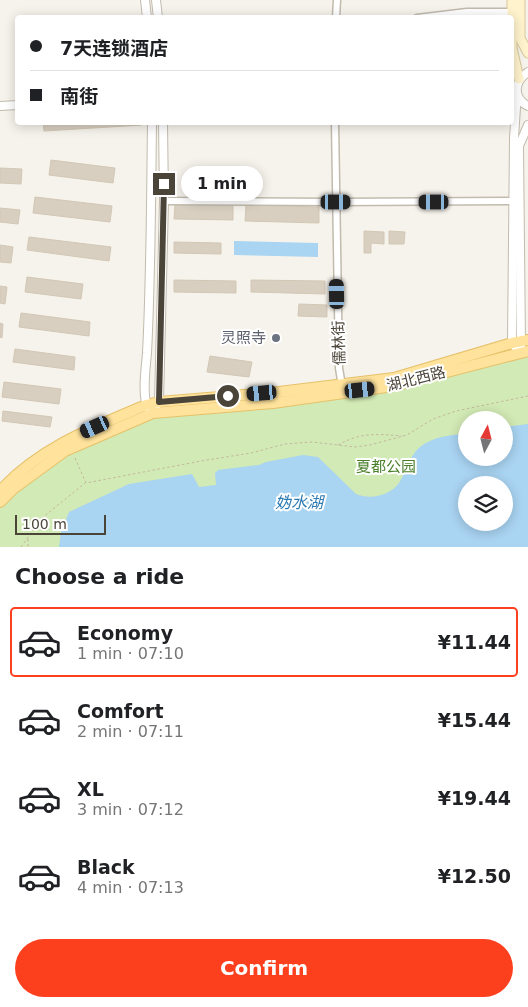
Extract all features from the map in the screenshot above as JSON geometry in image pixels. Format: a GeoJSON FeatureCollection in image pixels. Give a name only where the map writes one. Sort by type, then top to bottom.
{"type":"FeatureCollection","features":[{"type":"Feature","properties":{"kind":"main road"},"geometry":{"type":"LineString","coordinates":[[512,0],[512,12]]}},
{"type":"Feature","properties":{"kind":"main road"},"geometry":{"type":"LineString","coordinates":[[520,0],[520,38],[528,53]]}},
{"type":"Feature","properties":{"kind":"main road","name":"湖北西路"},"geometry":{"type":"LineString","coordinates":[[0,491],[27,467],[62,442],[149,409],[273,403],[394,378],[522,345]]}},
{"type":"Feature","properties":{"kind":"main road","name":"湖北西路"},"geometry":{"type":"LineString","coordinates":[[0,502],[13,489],[65,450],[149,409],[159,402],[343,388]]}},
{"type":"Feature","properties":{"kind":"street"},"geometry":{"type":"LineString","coordinates":[[145,0],[147,15]]}},
{"type":"Feature","properties":{"kind":"street"},"geometry":{"type":"LineString","coordinates":[[156,0],[158,15]]}},
{"type":"Feature","properties":{"kind":"street"},"geometry":{"type":"LineString","coordinates":[[336,15],[337,0]]}},
{"type":"Feature","properties":{"kind":"street"},"geometry":{"type":"LineString","coordinates":[[442,15],[467,12],[512,12]]}},
{"type":"Feature","properties":{"kind":"street"},"geometry":{"type":"LineString","coordinates":[[528,72],[515,79],[518,98],[523,104],[528,106]]}},
{"type":"Feature","properties":{"kind":"street"},"geometry":{"type":"LineString","coordinates":[[518,98],[514,138],[513,201],[522,345]]}},
{"type":"Feature","properties":{"kind":"street"},"geometry":{"type":"LineString","coordinates":[[0,106],[15,105]]}},
{"type":"Feature","properties":{"kind":"street"},"geometry":{"type":"LineString","coordinates":[[149,409],[152,125]]}},
{"type":"Feature","properties":{"kind":"street"},"geometry":{"type":"LineString","coordinates":[[159,402],[164,125]]}},
{"type":"Feature","properties":{"kind":"street","name":"儒林街"},"geometry":{"type":"LineString","coordinates":[[335,125],[338,368],[343,388]]}},
{"type":"Feature","properties":{"kind":"street"},"geometry":{"type":"LineString","coordinates":[[522,345],[519,146],[528,125]]}},
{"type":"Feature","properties":{"kind":"street"},"geometry":{"type":"LineString","coordinates":[[164,200],[336,202],[513,201]]}},
{"type":"Feature","properties":{"kind":"path"},"geometry":{"type":"LineString","coordinates":[[21,547],[42,518],[86,483],[251,453],[285,444],[312,442],[355,447],[370,445],[403,436],[433,419],[456,411],[528,396]]}},
{"type":"Feature","properties":{"kind":"path"},"geometry":{"type":"LineString","coordinates":[[337,446],[356,436],[373,433],[403,436]]}},
{"type":"Feature","properties":{"kind":"path"},"geometry":{"type":"LineString","coordinates":[[74,458],[86,483]]}},
{"type":"Feature","properties":{"kind":"path"},"geometry":{"type":"LineString","coordinates":[[28,538],[28,547]]}},
{"type":"Feature","properties":{"kind":"green space","name":"夏都公园"},"geometry":{"type":"Polygon","coordinates":[[[528,351],[528,547],[0,547],[0,508],[17,492],[68,455],[153,413],[273,403],[528,351]]]}},
{"type":"Feature","properties":{"kind":"water"},"geometry":{"type":"Polygon","coordinates":[[[234,241],[318,243],[318,257],[234,255],[234,241]]]}},
{"type":"Feature","properties":{"kind":"water","name":"妫水湖"},"geometry":{"type":"Polygon","coordinates":[[[528,424],[528,547],[59,547],[61,532],[69,512],[129,484],[192,474],[199,487],[216,485],[215,473],[218,470],[259,465],[303,455],[318,457],[356,494],[374,497],[385,494],[399,483],[417,450],[428,442],[458,434],[458,466],[513,466],[513,426],[528,424]]]}},
{"type":"Feature","properties":{"kind":"building"},"geometry":{"type":"Polygon","coordinates":[[[43,125],[142,125],[44,131],[43,125]]]}},
{"type":"Feature","properties":{"kind":"building"},"geometry":{"type":"Polygon","coordinates":[[[51,160],[115,168],[113,183],[49,175],[51,160]]]}},
{"type":"Feature","properties":{"kind":"building"},"geometry":{"type":"Polygon","coordinates":[[[0,168],[22,169],[21,184],[0,183],[0,168]]]}},
{"type":"Feature","properties":{"kind":"building"},"geometry":{"type":"Polygon","coordinates":[[[35,197],[112,206],[110,222],[33,213],[35,197]]]}},
{"type":"Feature","properties":{"kind":"building"},"geometry":{"type":"Polygon","coordinates":[[[175,204],[233,205],[233,220],[174,219],[175,204]]]}},
{"type":"Feature","properties":{"kind":"building"},"geometry":{"type":"Polygon","coordinates":[[[246,205],[319,207],[319,223],[245,221],[246,205]]]}},
{"type":"Feature","properties":{"kind":"building"},"geometry":{"type":"Polygon","coordinates":[[[0,208],[20,210],[18,224],[0,222],[0,208]]]}},
{"type":"Feature","properties":{"kind":"building"},"geometry":{"type":"Polygon","coordinates":[[[364,231],[384,232],[384,244],[371,243],[371,253],[364,253],[364,231]]]}},
{"type":"Feature","properties":{"kind":"building"},"geometry":{"type":"Polygon","coordinates":[[[389,231],[405,232],[404,244],[389,244],[389,231]]]}},
{"type":"Feature","properties":{"kind":"building"},"geometry":{"type":"Polygon","coordinates":[[[29,237],[111,247],[109,261],[27,250],[29,237]]]}},
{"type":"Feature","properties":{"kind":"building"},"geometry":{"type":"Polygon","coordinates":[[[174,242],[221,243],[221,254],[174,253],[174,242]]]}},
{"type":"Feature","properties":{"kind":"building"},"geometry":{"type":"Polygon","coordinates":[[[0,245],[13,247],[11,263],[0,262],[0,245]]]}},
{"type":"Feature","properties":{"kind":"building"},"geometry":{"type":"Polygon","coordinates":[[[27,277],[83,284],[81,299],[25,292],[27,277]]]}},
{"type":"Feature","properties":{"kind":"building"},"geometry":{"type":"Polygon","coordinates":[[[174,280],[236,281],[236,293],[174,292],[174,280]]]}},
{"type":"Feature","properties":{"kind":"building"},"geometry":{"type":"Polygon","coordinates":[[[251,280],[325,281],[325,294],[251,292],[251,280]]]}},
{"type":"Feature","properties":{"kind":"building"},"geometry":{"type":"Polygon","coordinates":[[[0,286],[7,287],[5,304],[0,303],[0,286]]]}},
{"type":"Feature","properties":{"kind":"building"},"geometry":{"type":"Polygon","coordinates":[[[299,304],[327,305],[327,317],[298,316],[299,304]]]}},
{"type":"Feature","properties":{"kind":"building"},"geometry":{"type":"Polygon","coordinates":[[[21,313],[90,322],[89,336],[19,327],[21,313]]]}},
{"type":"Feature","properties":{"kind":"building"},"geometry":{"type":"Polygon","coordinates":[[[0,323],[3,324],[2,338],[0,337],[0,323]]]}},
{"type":"Feature","properties":{"kind":"building"},"geometry":{"type":"Polygon","coordinates":[[[15,349],[75,357],[74,370],[13,362],[15,349]]]}},
{"type":"Feature","properties":{"kind":"building"},"geometry":{"type":"Polygon","coordinates":[[[210,356],[252,362],[249,377],[207,372],[210,356]]]}},
{"type":"Feature","properties":{"kind":"building"},"geometry":{"type":"Polygon","coordinates":[[[4,382],[61,389],[59,404],[2,397],[4,382]]]}},
{"type":"Feature","properties":{"kind":"building"},"geometry":{"type":"Polygon","coordinates":[[[3,411],[52,417],[50,427],[2,421],[3,411]]]}},
{"type":"Feature","properties":{"kind":"place","name":"灵照寺"},"geometry":{"type":"Point","coordinates":[276,338]}},
{"type":"Feature","properties":{"kind":"route"},"geometry":{"type":"LineString","coordinates":[[164,184],[159,402],[228,396]]}}]}
